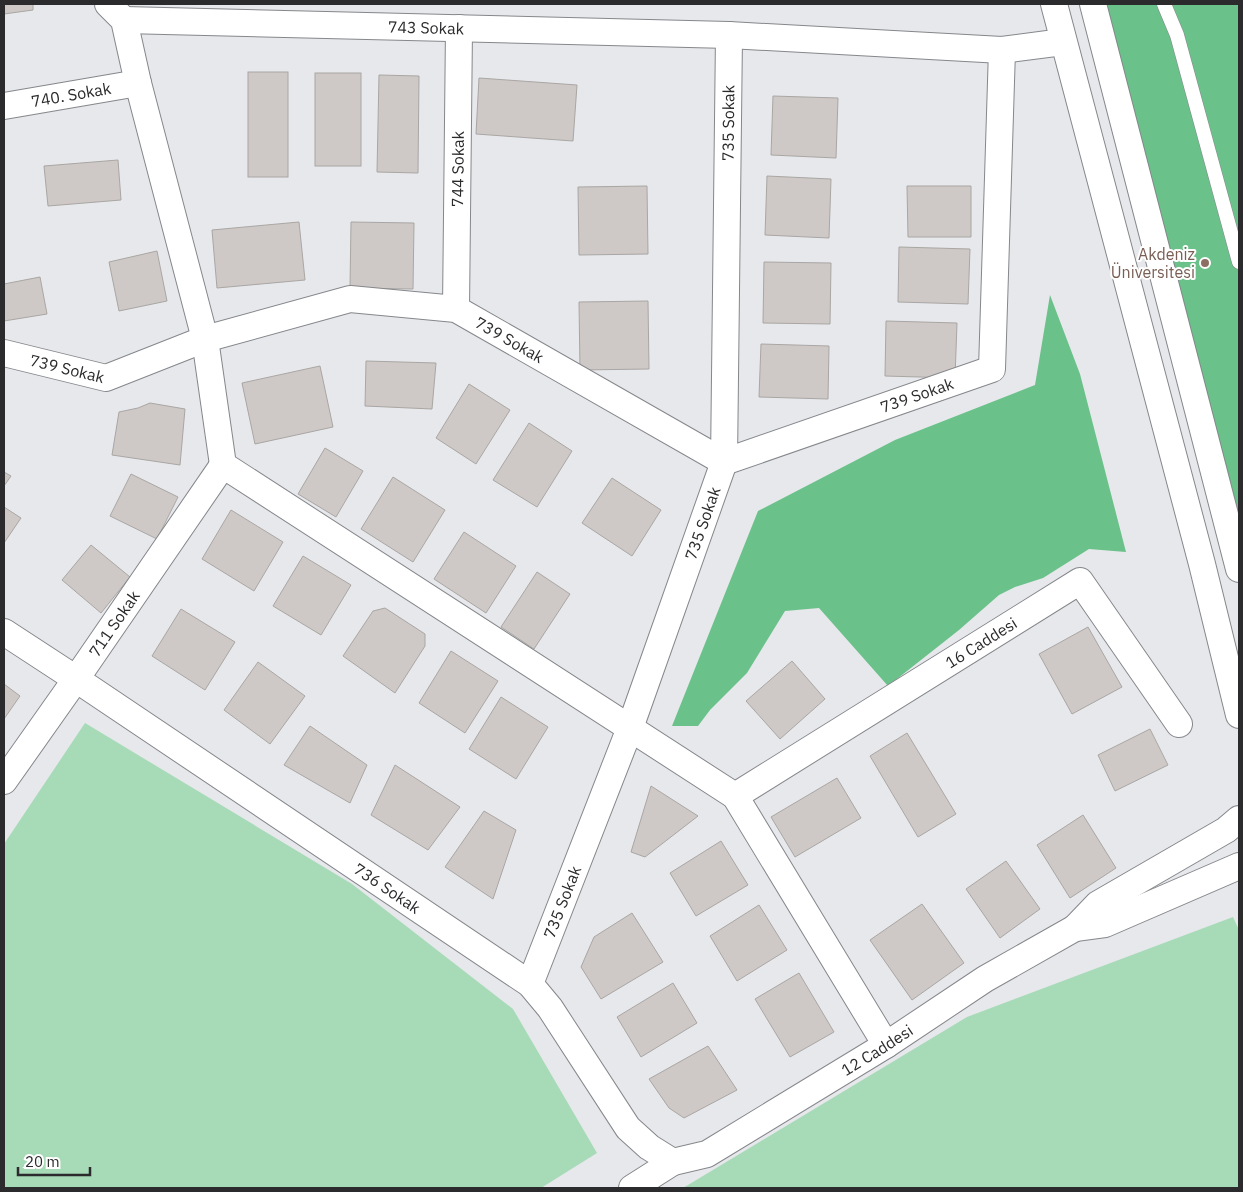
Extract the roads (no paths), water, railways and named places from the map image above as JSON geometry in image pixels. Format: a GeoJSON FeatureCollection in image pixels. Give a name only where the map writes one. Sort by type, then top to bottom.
{"type":"FeatureCollection","features":[{"type":"Feature","properties":{"kind":"street"},"geometry":{"type":"LineString","coordinates":[[1054,4],[1202,564],[1239,714]]}},
{"type":"Feature","properties":{"kind":"street"},"geometry":{"type":"LineString","coordinates":[[1093,4],[1239,569]]}},
{"type":"Feature","properties":{"kind":"street"},"geometry":{"type":"LineString","coordinates":[[116,12],[138,83],[205,339],[223,465],[735,796],[886,1045]]}},
{"type":"Feature","properties":{"kind":"street","name":"743 Sokak"},"geometry":{"type":"LineString","coordinates":[[116,12],[459,28],[729,35],[1002,50],[1063,42]]}},
{"type":"Feature","properties":{"kind":"street","name":"744 Sokak"},"geometry":{"type":"LineString","coordinates":[[456,309],[459,28]]}},
{"type":"Feature","properties":{"kind":"street","name":"735 Sokak"},"geometry":{"type":"LineString","coordinates":[[530,984],[630,728],[724,462],[729,35]]}},
{"type":"Feature","properties":{"kind":"street","name":"739 Sokak"},"geometry":{"type":"LineString","coordinates":[[4,354],[106,378],[205,339],[350,299],[456,309],[724,462],[992,369],[1002,50]]}},
{"type":"Feature","properties":{"kind":"street","name":"740. Sokak"},"geometry":{"type":"LineString","coordinates":[[4,106],[138,83]]}},
{"type":"Feature","properties":{"kind":"street","name":"711 Sokak"},"geometry":{"type":"LineString","coordinates":[[4,781],[223,465]]}},
{"type":"Feature","properties":{"kind":"street","name":"16 Caddesi"},"geometry":{"type":"LineString","coordinates":[[735,796],[1080,581],[1179,724]]}},
{"type":"Feature","properties":{"kind":"street","name":"736 Sokak"},"geometry":{"type":"LineString","coordinates":[[4,632],[530,984],[550,1008],[628,1128],[649,1147],[673,1162]]}},
{"type":"Feature","properties":{"kind":"street"},"geometry":{"type":"LineString","coordinates":[[1076,928],[1098,904],[1226,830],[1239,819]]}},
{"type":"Feature","properties":{"kind":"street"},"geometry":{"type":"LineString","coordinates":[[1076,928],[1105,924],[1239,866]]}},
{"type":"Feature","properties":{"kind":"street","name":"12 Caddesi"},"geometry":{"type":"LineString","coordinates":[[632,1188],[673,1162],[707,1154],[886,1045],[985,979],[1076,928]]}},
{"type":"Feature","properties":{"kind":"lane"},"geometry":{"type":"LineString","coordinates":[[1164,4],[1177,35],[1239,262]]}},
{"type":"Feature","properties":{"kind":"place","name":"Akdeniz Üniversitesi"},"geometry":{"type":"Point","coordinates":[1205,263]}}]}
